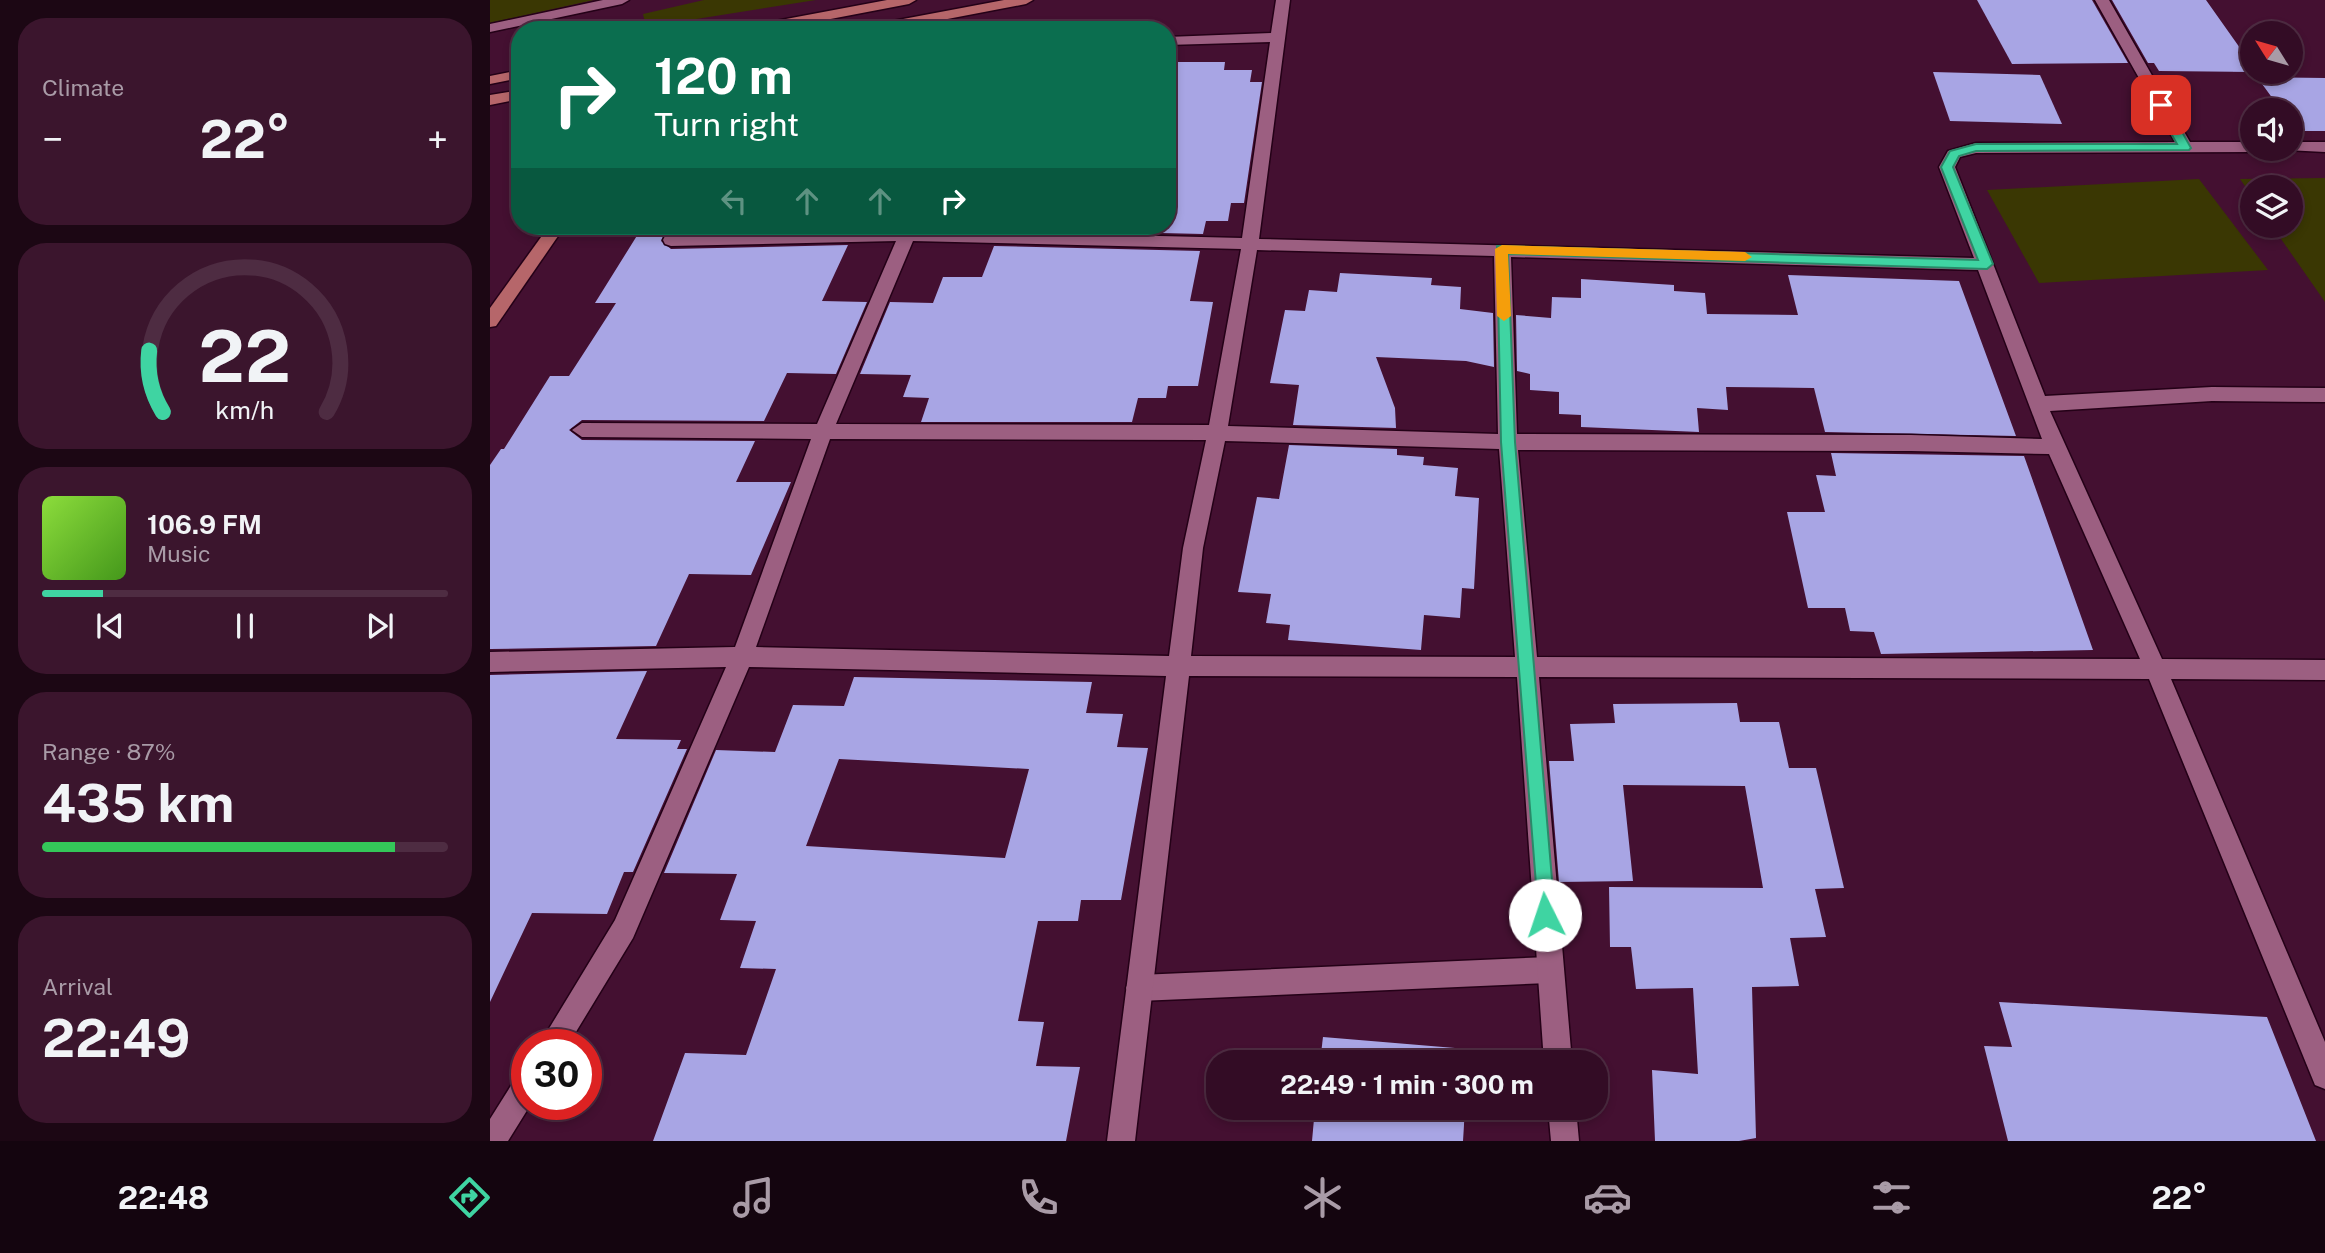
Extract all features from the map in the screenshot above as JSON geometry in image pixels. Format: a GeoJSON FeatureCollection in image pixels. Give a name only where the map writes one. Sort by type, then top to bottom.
{"type":"FeatureCollection","features":[{"type":"Feature","properties":{"kind":"street"},"geometry":{"type":"LineString","coordinates":[[523,21],[622,0]]}},
{"type":"Feature","properties":{"kind":"street"},"geometry":{"type":"LineString","coordinates":[[798,21],[909,0]]}},
{"type":"Feature","properties":{"kind":"street"},"geometry":{"type":"LineString","coordinates":[[914,21],[1026,0]]}},
{"type":"Feature","properties":{"kind":"street"},"geometry":{"type":"LineString","coordinates":[[1121,1141],[1193,548],[1217,433],[1250,244],[1283,0]]}},
{"type":"Feature","properties":{"kind":"street"},"geometry":{"type":"LineString","coordinates":[[2102,0],[2185,148]]}},
{"type":"Feature","properties":{"kind":"street"},"geometry":{"type":"LineString","coordinates":[[490,28],[511,24]]}},
{"type":"Feature","properties":{"kind":"street"},"geometry":{"type":"LineString","coordinates":[[1176,41],[1280,37]]}},
{"type":"Feature","properties":{"kind":"street"},"geometry":{"type":"LineString","coordinates":[[490,80],[511,76]]}},
{"type":"Feature","properties":{"kind":"street"},"geometry":{"type":"LineString","coordinates":[[490,100],[511,96]]}},
{"type":"Feature","properties":{"kind":"street"},"geometry":{"type":"LineString","coordinates":[[2240,147],[1976,148],[1954,154],[1947,167],[1987,264],[2055,447],[2157,670],[2325,1074]]}},
{"type":"Feature","properties":{"kind":"street"},"geometry":{"type":"LineString","coordinates":[[2303,147],[2325,147]]}},
{"type":"Feature","properties":{"kind":"street"},"geometry":{"type":"LineString","coordinates":[[490,321],[550,235]]}},
{"type":"Feature","properties":{"kind":"street"},"geometry":{"type":"LineString","coordinates":[[671,240],[790,235]]}},
{"type":"Feature","properties":{"kind":"street"},"geometry":{"type":"LineString","coordinates":[[562,1029],[624,929],[742,657],[824,429],[907,235]]}},
{"type":"Feature","properties":{"kind":"street"},"geometry":{"type":"LineString","coordinates":[[1031,235],[1250,244],[1987,264]]}},
{"type":"Feature","properties":{"kind":"street"},"geometry":{"type":"LineString","coordinates":[[1502,249],[1508,442],[1557,1050]]}},
{"type":"Feature","properties":{"kind":"street"},"geometry":{"type":"LineString","coordinates":[[2039,404],[2212,394],[2325,395]]}},
{"type":"Feature","properties":{"kind":"street"},"geometry":{"type":"LineString","coordinates":[[582,430],[824,429],[1217,433],[1508,442],[1911,443],[2055,447]]}},
{"type":"Feature","properties":{"kind":"street"},"geometry":{"type":"LineString","coordinates":[[490,662],[742,657],[1179,666],[2325,670]]}},
{"type":"Feature","properties":{"kind":"street"},"geometry":{"type":"LineString","coordinates":[[1139,988],[1549,970]]}},
{"type":"Feature","properties":{"kind":"street"},"geometry":{"type":"LineString","coordinates":[[492,1141],[511,1111]]}},
{"type":"Feature","properties":{"kind":"street"},"geometry":{"type":"LineString","coordinates":[[1563,1120],[1565,1141]]}},
{"type":"Feature","properties":{"kind":"shaded area"},"geometry":{"type":"Polygon","coordinates":[[[490,0],[594,0],[490,23],[490,0]]]}},
{"type":"Feature","properties":{"kind":"shaded area"},"geometry":{"type":"Polygon","coordinates":[[[704,0],[816,0],[684,21],[645,21],[643,14],[704,0]]]}},
{"type":"Feature","properties":{"kind":"shaded area"},"geometry":{"type":"Polygon","coordinates":[[[2303,178],[2325,178],[2325,302],[2280,238],[2303,238],[2303,178]]]}},
{"type":"Feature","properties":{"kind":"shaded area"},"geometry":{"type":"Polygon","coordinates":[[[2199,179],[2240,233],[2240,238],[2244,238],[2268,270],[2039,283],[1987,190],[2199,179]]]}},
{"type":"Feature","properties":{"kind":"building"},"geometry":{"type":"Polygon","coordinates":[[[1977,0],[2092,0],[2128,63],[2012,64],[1977,0]]]}},
{"type":"Feature","properties":{"kind":"building"},"geometry":{"type":"Polygon","coordinates":[[[2112,0],[2206,0],[2240,48],[2240,72],[2159,71],[2154,63],[2148,63],[2112,0]]]}},
{"type":"Feature","properties":{"kind":"building"},"geometry":{"type":"Polygon","coordinates":[[[1176,62],[1225,62],[1224,70],[1252,70],[1250,82],[1262,82],[1244,203],[1231,203],[1228,221],[1206,221],[1203,234],[1176,233],[1176,62]]]}},
{"type":"Feature","properties":{"kind":"building"},"geometry":{"type":"Polygon","coordinates":[[[1933,72],[2040,75],[2062,124],[1950,121],[1933,72]]]}},
{"type":"Feature","properties":{"kind":"building"},"geometry":{"type":"Polygon","coordinates":[[[2303,78],[2325,78],[2325,131],[2303,131],[2303,98],[2272,98],[2262,84],[2303,84],[2303,78]]]}},
{"type":"Feature","properties":{"kind":"building"},"geometry":{"type":"Polygon","coordinates":[[[637,235],[664,235],[661,241],[671,249],[848,245],[822,301],[867,302],[836,374],[787,373],[764,421],[582,420],[569,430],[582,440],[755,441],[736,482],[791,482],[751,575],[689,574],[656,646],[490,649],[490,465],[501,449],[504,449],[550,376],[569,376],[616,303],[595,303],[637,235]]]}},
{"type":"Feature","properties":{"kind":"building"},"geometry":{"type":"Polygon","coordinates":[[[994,246],[1200,251],[1190,301],[1213,302],[1198,386],[1168,386],[1166,398],[1138,398],[1132,422],[921,422],[929,398],[903,397],[911,375],[860,374],[890,302],[933,303],[943,277],[982,277],[994,246]]]}},
{"type":"Feature","properties":{"kind":"building"},"geometry":{"type":"Polygon","coordinates":[[[1340,273],[1432,278],[1431,285],[1461,287],[1460,309],[1493,313],[1494,367],[1466,361],[1376,357],[1395,408],[1396,428],[1293,425],[1299,385],[1270,383],[1285,310],[1305,311],[1309,290],[1337,292],[1340,273]]]}},
{"type":"Feature","properties":{"kind":"building"},"geometry":{"type":"Polygon","coordinates":[[[1788,275],[1959,281],[2016,436],[1825,432],[1814,388],[1726,387],[1728,410],[1697,408],[1699,432],[1581,427],[1581,415],[1559,414],[1559,392],[1530,390],[1530,374],[1517,371],[1516,315],[1551,318],[1552,297],[1581,298],[1581,279],[1674,285],[1674,291],[1705,293],[1707,314],[1798,315],[1788,275]]]}},
{"type":"Feature","properties":{"kind":"building"},"geometry":{"type":"Polygon","coordinates":[[[1289,445],[1397,449],[1397,455],[1424,457],[1423,465],[1458,468],[1455,496],[1479,498],[1474,589],[1462,588],[1460,618],[1424,615],[1421,650],[1288,640],[1290,625],[1266,623],[1271,594],[1238,592],[1257,497],[1279,499],[1289,445]]]}},
{"type":"Feature","properties":{"kind":"building"},"geometry":{"type":"Polygon","coordinates":[[[1831,453],[2024,456],[2093,650],[1881,654],[1874,632],[1850,631],[1845,608],[1808,608],[1787,512],[1825,512],[1816,475],[1836,476],[1831,453]]]}},
{"type":"Feature","properties":{"kind":"building"},"geometry":{"type":"Polygon","coordinates":[[[647,671],[616,739],[681,740],[677,749],[687,749],[633,872],[624,872],[607,914],[532,913],[490,1002],[490,675],[647,671]]]}},
{"type":"Feature","properties":{"kind":"building"},"geometry":{"type":"Polygon","coordinates":[[[854,677],[1092,682],[1086,713],[1123,714],[1117,747],[1148,748],[1121,900],[1081,900],[1078,921],[1038,921],[1018,1021],[1044,1022],[1036,1066],[1080,1067],[1066,1141],[653,1141],[685,1053],[746,1055],[776,969],[740,968],[756,921],[720,920],[737,874],[664,873],[716,750],[775,752],[793,705],[844,706],[854,677]],[[839,759],[806,846],[1005,858],[1029,769],[839,759]]]}},
{"type":"Feature","properties":{"kind":"building"},"geometry":{"type":"Polygon","coordinates":[[[1737,703],[1740,722],[1779,722],[1789,768],[1816,768],[1844,888],[1815,889],[1826,937],[1790,938],[1799,986],[1752,987],[1756,1138],[1739,1141],[1655,1141],[1652,1070],[1698,1074],[1693,988],[1636,989],[1631,947],[1610,947],[1609,887],[1763,888],[1745,786],[1623,785],[1633,881],[1559,882],[1549,761],[1574,761],[1570,724],[1615,723],[1613,704],[1737,703]]]}},
{"type":"Feature","properties":{"kind":"building"},"geometry":{"type":"Polygon","coordinates":[[[1999,1002],[2267,1017],[2316,1141],[2008,1141],[1984,1046],[2012,1047],[1999,1002]]]}},
{"type":"Feature","properties":{"kind":"building"},"geometry":{"type":"Polygon","coordinates":[[[1323,1037],[1467,1049],[1467,1050],[1321,1050],[1323,1037]]]}},
{"type":"Feature","properties":{"kind":"building"},"geometry":{"type":"Polygon","coordinates":[[[1314,1120],[1464,1120],[1463,1141],[1312,1141],[1314,1120]]]}},
{"type":"Feature","properties":{"kind":"slow traffic"},"geometry":{"type":"LineString","coordinates":[[1504,316],[1502,249],[1745,257]]}},
{"type":"Feature","properties":{"kind":"route"},"geometry":{"type":"LineString","coordinates":[[1545,915],[1508,442],[1502,249],[1987,264],[1947,167],[1954,154],[1976,148],[2185,148],[2161,105]]}}]}
